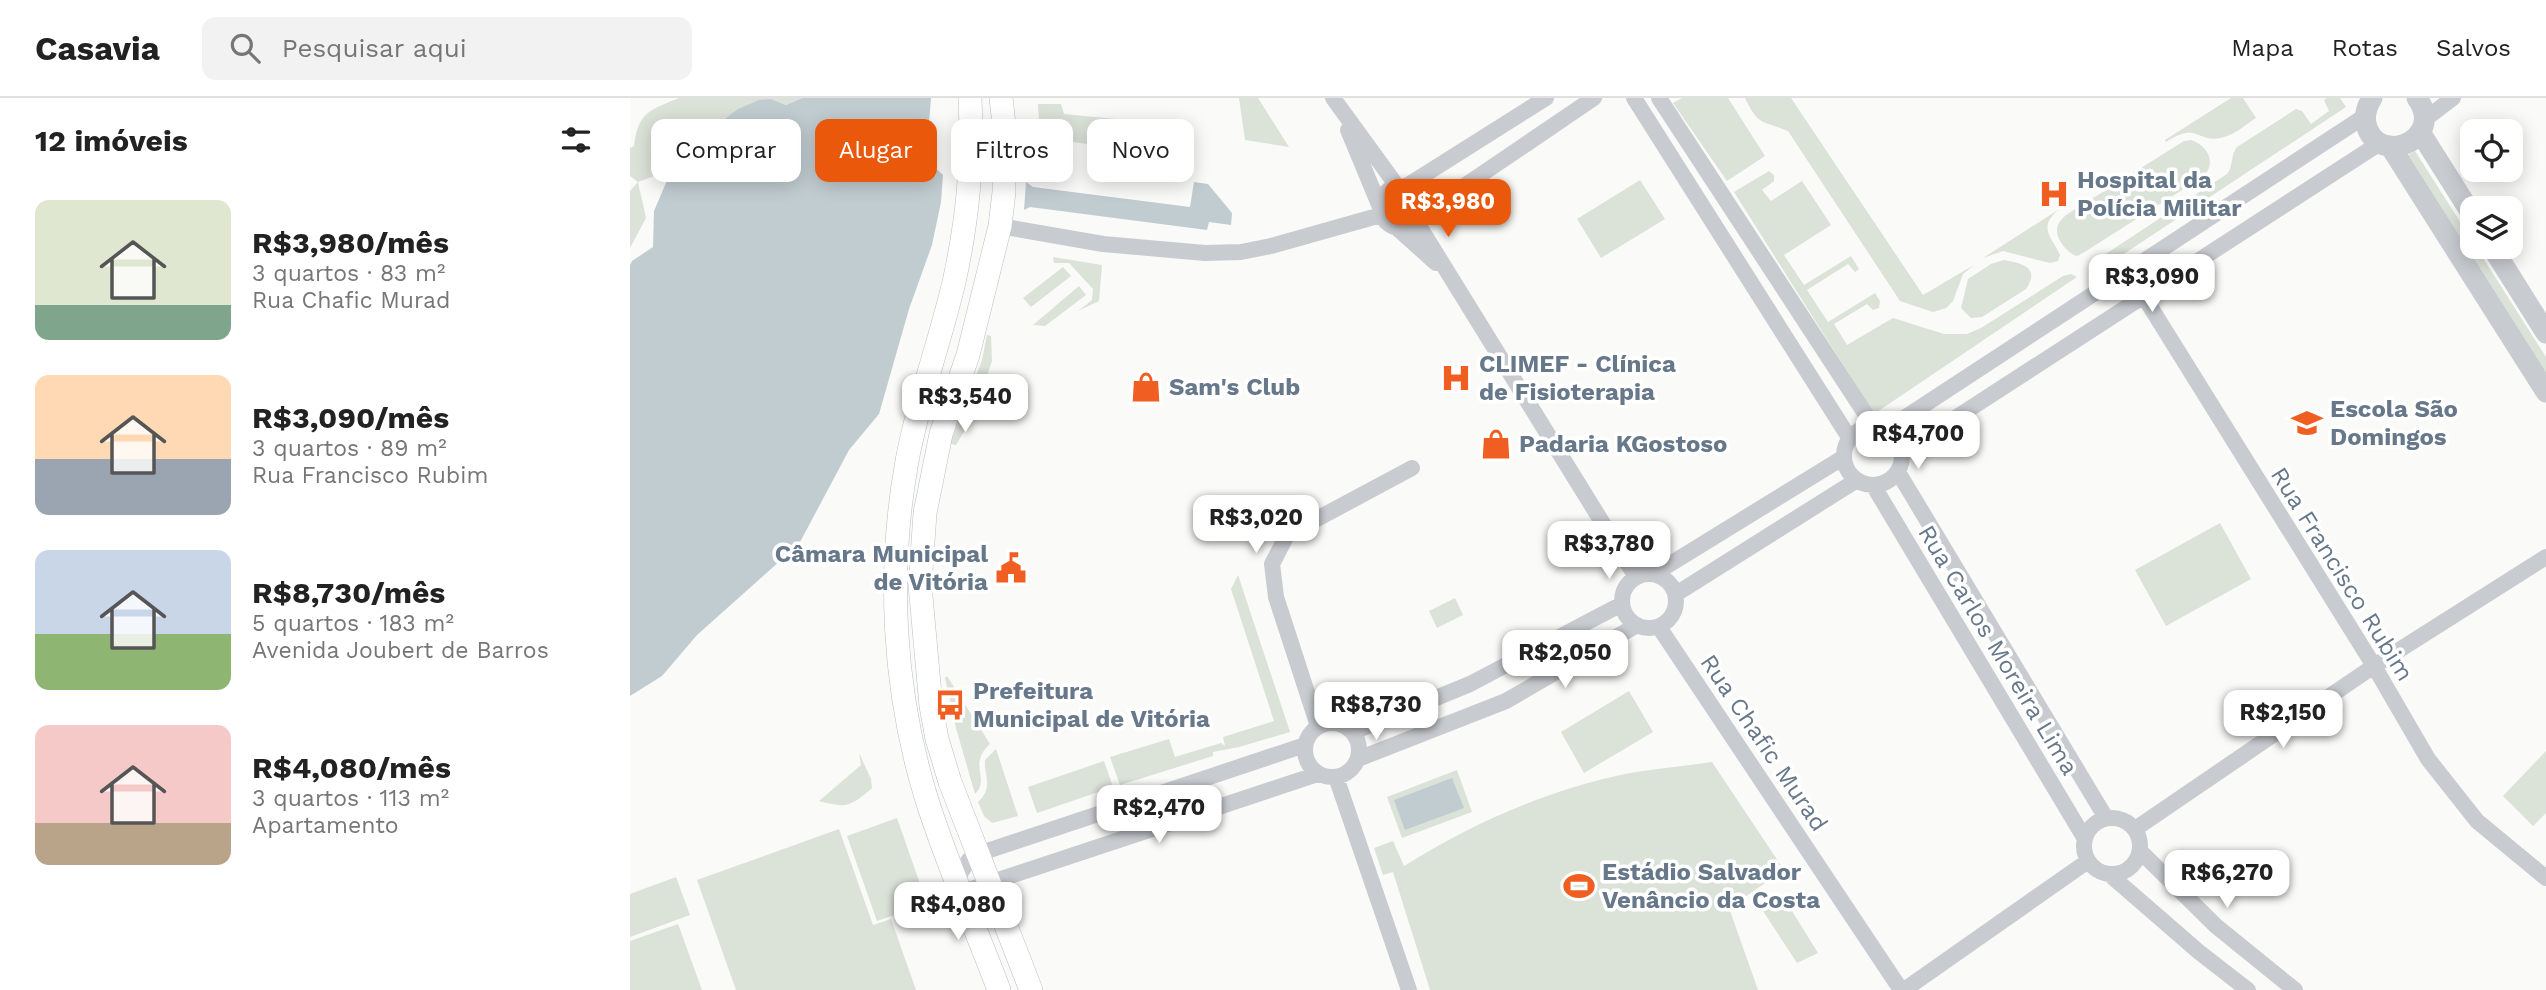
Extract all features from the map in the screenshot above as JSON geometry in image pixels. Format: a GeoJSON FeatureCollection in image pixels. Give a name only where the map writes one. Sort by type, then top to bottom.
{"type":"FeatureCollection","features":[{"type":"Feature","properties":{"kind":"main road"},"geometry":{"type":"LineString","coordinates":[[970,98],[971,119]]}},
{"type":"Feature","properties":{"kind":"main road"},"geometry":{"type":"LineString","coordinates":[[1001,98],[1004,192],[1000,226],[968,355],[942,434],[925,513],[920,585],[931,706],[937,739],[950,782],[1031,990]]}},
{"type":"Feature","properties":{"kind":"main road"},"geometry":{"type":"LineString","coordinates":[[970,182],[983,206],[1000,226]]}},
{"type":"Feature","properties":{"kind":"main road"},"geometry":{"type":"LineString","coordinates":[[970,182],[954,284],[927,377],[907,461],[896,550],[896,645],[906,712],[926,797],[999,990]]}},
{"type":"Feature","properties":{"kind":"street"},"geometry":{"type":"LineString","coordinates":[[1381,211],[1385,194],[1546,98]]}},
{"type":"Feature","properties":{"kind":"street"},"geometry":{"type":"LineString","coordinates":[[1397,228],[1404,228],[1594,98]]}},
{"type":"Feature","properties":{"kind":"street"},"geometry":{"type":"LineString","coordinates":[[1634,98],[1850,439]]}},
{"type":"Feature","properties":{"kind":"street"},"geometry":{"type":"LineString","coordinates":[[1659,98],[1880,428],[1894,435],[1903,452],[1898,472],[1887,482],[1873,485],[1857,480],[1846,466],[1844,457],[1850,439],[1860,430],[1880,428],[2128,271],[2365,105],[2369,131],[2385,145],[2546,392]]}},
{"type":"Feature","properties":{"kind":"street"},"geometry":{"type":"LineString","coordinates":[[2417,98],[2422,106],[2422,126],[2462,196]]}},
{"type":"Feature","properties":{"kind":"street"},"geometry":{"type":"LineString","coordinates":[[1903,452],[2385,145],[2407,144],[2422,126],[2453,98]]}},
{"type":"Feature","properties":{"kind":"street"},"geometry":{"type":"LineString","coordinates":[[1336,103],[1401,186],[1416,192],[1422,210],[1418,218]]}},
{"type":"Feature","properties":{"kind":"street"},"geometry":{"type":"LineString","coordinates":[[1336,103],[1381,211],[1390,225],[1397,228],[1448,275]]}},
{"type":"Feature","properties":{"kind":"street"},"geometry":{"type":"LineString","coordinates":[[1000,226],[1103,244],[1205,253],[1241,252],[1271,246],[1381,211]]}},
{"type":"Feature","properties":{"kind":"street"},"geometry":{"type":"LineString","coordinates":[[1418,218],[1448,275],[1636,577]]}},
{"type":"Feature","properties":{"kind":"street"},"geometry":{"type":"LineString","coordinates":[[2500,259],[2546,333]]}},
{"type":"Feature","properties":{"kind":"street","name":"Rua Francisco Rubim"},"geometry":{"type":"LineString","coordinates":[[2128,271],[2374,666],[2428,759],[2477,821],[2546,878]]}},
{"type":"Feature","properties":{"kind":"street"},"geometry":{"type":"LineString","coordinates":[[1654,574],[1668,581],[1676,594],[1676,604],[1674,614],[1659,626],[1648,628],[1637,625],[1625,613],[1622,604],[1628,584],[1636,577],[1654,574],[1844,457]]}},
{"type":"Feature","properties":{"kind":"street"},"geometry":{"type":"LineString","coordinates":[[1318,726],[1276,597],[1272,564],[1287,536],[1412,468]]}},
{"type":"Feature","properties":{"kind":"street","name":"Rua Carlos Moreira Lima"},"geometry":{"type":"LineString","coordinates":[[1898,472],[2106,818]]}},
{"type":"Feature","properties":{"kind":"street"},"geometry":{"type":"LineString","coordinates":[[1676,594],[1857,480]]}},
{"type":"Feature","properties":{"kind":"street","name":"Rua Carlos Moreira Lima"},"geometry":{"type":"LineString","coordinates":[[1873,485],[2085,839]]}},
{"type":"Feature","properties":{"kind":"street"},"geometry":{"type":"LineString","coordinates":[[2135,829],[2374,666],[2546,557]]}},
{"type":"Feature","properties":{"kind":"street"},"geometry":{"type":"LineString","coordinates":[[1945,607],[1969,590]]}},
{"type":"Feature","properties":{"kind":"street"},"geometry":{"type":"LineString","coordinates":[[1353,732],[1471,684],[1622,604]]}},
{"type":"Feature","properties":{"kind":"street"},"geometry":{"type":"LineString","coordinates":[[1358,759],[1506,701],[1637,625]]}},
{"type":"Feature","properties":{"kind":"street","name":"Rua Chafic Murad"},"geometry":{"type":"LineString","coordinates":[[1659,626],[1902,990]]}},
{"type":"Feature","properties":{"kind":"street"},"geometry":{"type":"LineString","coordinates":[[2014,722],[2039,705]]}},
{"type":"Feature","properties":{"kind":"street"},"geometry":{"type":"LineString","coordinates":[[1305,746],[978,854],[969,860],[959,885],[989,882],[1318,774],[1336,777],[1353,767],[1358,759],[1358,741],[1353,732],[1337,723],[1327,722],[1318,726],[1307,738],[1307,762],[1318,774]]}},
{"type":"Feature","properties":{"kind":"street"},"geometry":{"type":"LineString","coordinates":[[1336,777],[1409,990]]}},
{"type":"Feature","properties":{"kind":"street"},"geometry":{"type":"LineString","coordinates":[[1124,804],[1136,833]]}},
{"type":"Feature","properties":{"kind":"street"},"geometry":{"type":"LineString","coordinates":[[2109,874],[2129,869],[2136,862],[2140,851],[2140,839],[2135,829],[2117,818],[2096,822],[2089,830],[2085,839],[2088,861],[2109,874],[2199,952],[2248,990]]}},
{"type":"Feature","properties":{"kind":"street"},"geometry":{"type":"LineString","coordinates":[[2140,851],[2216,926],[2295,990]]}},
{"type":"Feature","properties":{"kind":"street"},"geometry":{"type":"LineString","coordinates":[[1902,990],[2088,861]]}},
{"type":"Feature","properties":{"kind":"street"},"geometry":{"type":"LineString","coordinates":[[2199,952],[2216,926]]}},
{"type":"Feature","properties":{"kind":"shaded area"},"geometry":{"type":"Polygon","coordinates":[[[679,98],[802,98],[786,105],[771,99],[744,119],[651,119],[651,177],[638,182],[630,176],[630,148],[634,146],[642,119],[653,109],[679,98]]]}},
{"type":"Feature","properties":{"kind":"shaded area"},"geometry":{"type":"Polygon","coordinates":[[[802,98],[931,98],[929,119],[815,119],[815,182],[937,182],[937,170],[943,175],[941,202],[932,245],[909,309],[879,414],[849,450],[799,544],[697,635],[662,676],[630,696],[630,265],[653,247],[654,211],[666,182],[801,182],[801,119],[725,119],[738,109],[759,100],[771,99],[786,105],[802,98]]]}},
{"type":"Feature","properties":{"kind":"shaded area"},"geometry":{"type":"Polygon","coordinates":[[[1239,98],[1258,98],[1289,147],[1245,140],[1239,98]]]}},
{"type":"Feature","properties":{"kind":"shaded area"},"geometry":{"type":"Polygon","coordinates":[[[1682,98],[1728,98],[1765,156],[1727,181],[1673,103],[1682,98]]]}},
{"type":"Feature","properties":{"kind":"shaded area"},"geometry":{"type":"Polygon","coordinates":[[[1745,98],[1791,98],[1923,295],[1974,265],[1963,274],[1953,301],[1946,308],[1933,312],[1900,301],[1788,131],[1758,118],[1745,98]]]}},
{"type":"Feature","properties":{"kind":"shaded area"},"geometry":{"type":"Polygon","coordinates":[[[2231,98],[2243,98],[2256,118],[2225,137],[2212,139],[2185,133],[2166,142],[2165,140],[2231,98]]]}},
{"type":"Feature","properties":{"kind":"shaded area"},"geometry":{"type":"Polygon","coordinates":[[[2340,98],[2346,107],[2095,273],[2090,265],[2092,263],[2227,174],[2237,147],[2296,109],[2302,111],[2311,124],[2329,111],[2324,100],[2340,98]]]}},
{"type":"Feature","properties":{"kind":"shaded area"},"geometry":{"type":"Polygon","coordinates":[[[1038,104],[1061,104],[1064,114],[1116,119],[1087,119],[1087,144],[1073,142],[1073,119],[1039,119],[1038,104]]]}},
{"type":"Feature","properties":{"kind":"shaded area"},"geometry":{"type":"Polygon","coordinates":[[[2191,140],[2206,150],[2210,160],[2204,176],[2077,256],[2063,246],[2058,238],[2057,228],[2066,215],[2184,141],[2191,140]]]}},
{"type":"Feature","properties":{"kind":"shaded area"},"geometry":{"type":"Polygon","coordinates":[[[2415,151],[2460,222],[2460,248],[2403,158],[2415,151]]]}},
{"type":"Feature","properties":{"kind":"shaded area"},"geometry":{"type":"Polygon","coordinates":[[[1769,171],[1774,175],[1774,181],[1762,190],[1771,201],[1802,181],[1831,225],[1784,255],[1804,285],[1851,256],[1859,269],[1855,272],[1848,264],[1807,290],[1828,322],[1875,293],[1880,301],[1879,308],[1873,310],[1867,304],[1834,324],[1847,345],[1893,318],[1944,334],[1967,334],[1981,328],[2063,276],[2071,274],[2077,277],[1874,414],[1734,192],[1769,171]]]}},
{"type":"Feature","properties":{"kind":"shaded area"},"geometry":{"type":"Polygon","coordinates":[[[1640,180],[1665,219],[1601,258],[1577,219],[1640,180]]]}},
{"type":"Feature","properties":{"kind":"shaded area"},"geometry":{"type":"Polygon","coordinates":[[[638,182],[646,218],[630,248],[630,191],[638,182]]]}},
{"type":"Feature","properties":{"kind":"shaded area"},"geometry":{"type":"Polygon","coordinates":[[[1026,182],[1033,187],[1190,207],[1194,182],[1208,184],[1232,213],[1231,225],[1209,222],[1207,230],[1030,207],[1024,210],[1026,182]]]}},
{"type":"Feature","properties":{"kind":"shaded area"},"geometry":{"type":"Polygon","coordinates":[[[2058,210],[2047,227],[2060,255],[2058,261],[2050,263],[2003,251],[1983,258],[2058,210]]]}},
{"type":"Feature","properties":{"kind":"shaded area"},"geometry":{"type":"Polygon","coordinates":[[[1053,257],[1102,265],[1099,301],[1078,311],[1092,300],[1093,289],[1069,263],[1054,263],[1053,257]]]}},
{"type":"Feature","properties":{"kind":"shaded area"},"geometry":{"type":"Polygon","coordinates":[[[2467,259],[2484,259],[2546,357],[2546,383],[2467,259]]]}},
{"type":"Feature","properties":{"kind":"shaded area"},"geometry":{"type":"Polygon","coordinates":[[[2004,260],[2027,267],[2031,276],[2030,282],[2026,289],[1982,317],[1971,318],[1961,308],[1968,279],[1991,264],[2004,260]]]}},
{"type":"Feature","properties":{"kind":"shaded area"},"geometry":{"type":"Polygon","coordinates":[[[1063,267],[1071,276],[1031,307],[1023,298],[1063,267]]]}},
{"type":"Feature","properties":{"kind":"shaded area"},"geometry":{"type":"Polygon","coordinates":[[[1079,286],[1086,295],[1045,326],[1033,325],[1079,286]]]}},
{"type":"Feature","properties":{"kind":"shaded area"},"geometry":{"type":"Polygon","coordinates":[[[987,335],[991,336],[992,361],[973,417],[956,445],[950,444],[982,360],[987,335]]]}},
{"type":"Feature","properties":{"kind":"shaded area"},"geometry":{"type":"Polygon","coordinates":[[[2220,523],[2251,579],[2166,626],[2135,570],[2220,523]]]}},
{"type":"Feature","properties":{"kind":"shaded area"},"geometry":{"type":"Polygon","coordinates":[[[1238,575],[1290,732],[1213,752],[1213,756],[1120,785],[1110,757],[1169,739],[1175,757],[1221,743],[1225,746],[1223,737],[1274,721],[1231,589],[1238,575]]]}},
{"type":"Feature","properties":{"kind":"shaded area"},"geometry":{"type":"Polygon","coordinates":[[[1455,598],[1463,615],[1437,628],[1429,611],[1455,598]]]}},
{"type":"Feature","properties":{"kind":"shaded area"},"geometry":{"type":"Polygon","coordinates":[[[947,676],[990,744],[980,758],[981,782],[975,794],[956,728],[945,678],[947,676]]]}},
{"type":"Feature","properties":{"kind":"shaded area"},"geometry":{"type":"Polygon","coordinates":[[[1629,691],[1653,732],[1584,773],[1561,732],[1629,691]]]}},
{"type":"Feature","properties":{"kind":"shaded area"},"geometry":{"type":"Polygon","coordinates":[[[996,749],[1018,816],[992,823],[984,816],[978,802],[987,786],[985,760],[996,749]]]}},
{"type":"Feature","properties":{"kind":"shaded area"},"geometry":{"type":"Polygon","coordinates":[[[2546,751],[2546,813],[2533,826],[2503,796],[2546,751]]]}},
{"type":"Feature","properties":{"kind":"shaded area"},"geometry":{"type":"Polygon","coordinates":[[[859,753],[871,779],[872,788],[848,804],[836,805],[819,801],[861,765],[859,753]]]}},
{"type":"Feature","properties":{"kind":"shaded area"},"geometry":{"type":"Polygon","coordinates":[[[1104,761],[1113,787],[1037,813],[1028,787],[1104,761]]]}},
{"type":"Feature","properties":{"kind":"shaded area","name":"Estádio Salvador Venâncio da Costa"},"geometry":{"type":"Polygon","coordinates":[[[1712,762],[1784,870],[1729,908],[1758,990],[1430,990],[1393,872],[1383,875],[1374,848],[1393,841],[1404,866],[1480,824],[1560,791],[1628,774],[1712,762]]]}},
{"type":"Feature","properties":{"kind":"shaded area"},"geometry":{"type":"Polygon","coordinates":[[[1457,770],[1472,812],[1402,838],[1387,797],[1457,770]]]}},
{"type":"Feature","properties":{"kind":"shaded area"},"geometry":{"type":"Polygon","coordinates":[[[1452,778],[1464,808],[1405,830],[1394,800],[1452,778]]]}},
{"type":"Feature","properties":{"kind":"shaded area"},"geometry":{"type":"Polygon","coordinates":[[[897,818],[927,904],[877,921],[847,836],[897,818]]]}},
{"type":"Feature","properties":{"kind":"shaded area"},"geometry":{"type":"Polygon","coordinates":[[[839,829],[873,925],[891,919],[916,990],[736,990],[697,880],[839,829]]]}},
{"type":"Feature","properties":{"kind":"shaded area"},"geometry":{"type":"Polygon","coordinates":[[[676,877],[690,915],[630,937],[630,894],[676,877]]]}},
{"type":"Feature","properties":{"kind":"shaded area"},"geometry":{"type":"Polygon","coordinates":[[[1784,898],[1818,953],[1797,963],[1763,911],[1784,898]]]}},
{"type":"Feature","properties":{"kind":"shaded area"},"geometry":{"type":"Polygon","coordinates":[[[678,924],[702,990],[630,990],[630,941],[678,924]]]}},
{"type":"Feature","properties":{"kind":"place","name":"Hospital da Polícia Militar"},"geometry":{"type":"Point","coordinates":[2054,194]}},
{"type":"Feature","properties":{"kind":"place","name":"CLIMEF - Clínica de Fisioterapia"},"geometry":{"type":"Point","coordinates":[1456,378]}},
{"type":"Feature","properties":{"kind":"place","name":"Sam's Club"},"geometry":{"type":"Point","coordinates":[1146,387]}},
{"type":"Feature","properties":{"kind":"place","name":"Escola São Domingos"},"geometry":{"type":"Point","coordinates":[2307,423]}},
{"type":"Feature","properties":{"kind":"place","name":"Padaria KGostoso"},"geometry":{"type":"Point","coordinates":[1496,444]}},
{"type":"Feature","properties":{"kind":"place","name":"Câmara Municipal de Vitória"},"geometry":{"type":"Point","coordinates":[1011,568]}},
{"type":"Feature","properties":{"kind":"place","name":"Prefeitura Municipal de Vitória"},"geometry":{"type":"Point","coordinates":[950,705]}},
{"type":"Feature","properties":{"kind":"place","name":"Estádio Salvador Venâncio da Costa"},"geometry":{"type":"Point","coordinates":[1579,886]}}]}
